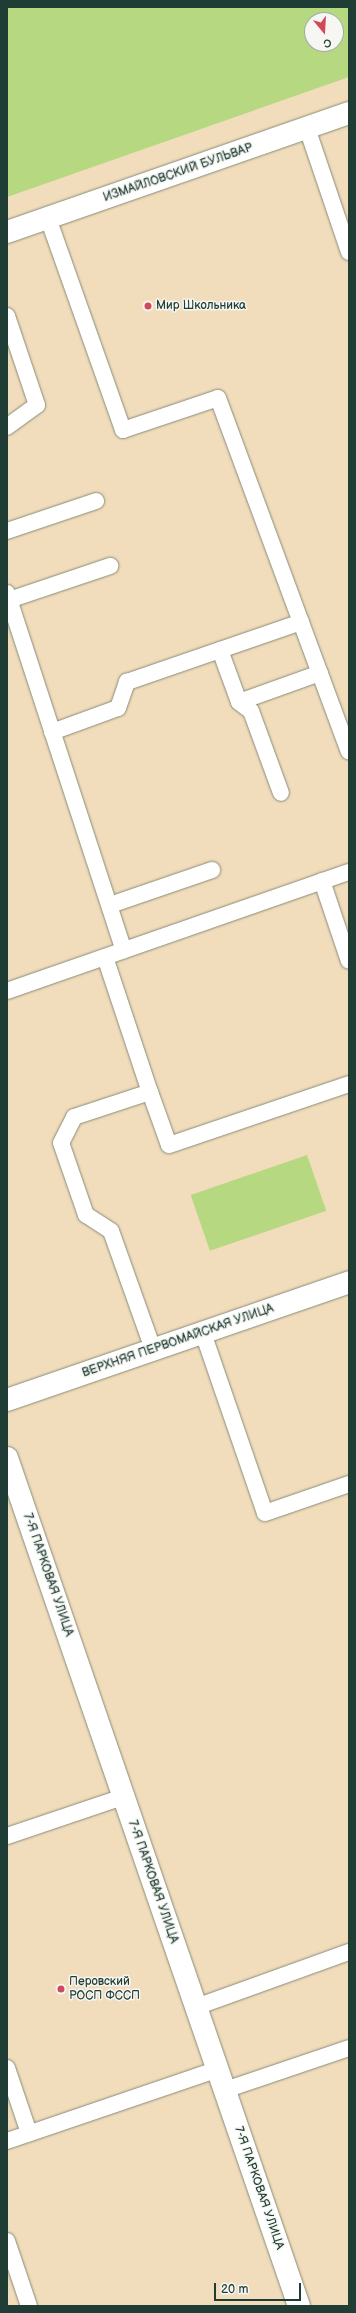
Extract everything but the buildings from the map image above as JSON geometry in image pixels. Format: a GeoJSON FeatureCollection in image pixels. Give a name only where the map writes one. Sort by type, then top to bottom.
{"type":"FeatureCollection","features":[{"type":"Feature","properties":{"kind":"street","name":"ИЗМАЙЛОВСКИЙ БУЛЬВАР"},"geometry":{"type":"LineString","coordinates":[[7,232],[349,113]]}},
{"type":"Feature","properties":{"kind":"street","name":"ВЕРХНЯЯ ПЕРВОМАЙСКАЯ УЛИЦА"},"geometry":{"type":"LineString","coordinates":[[7,1400],[349,1282]]}},
{"type":"Feature","properties":{"kind":"street","name":"7-Я ПАРКОВАЯ УЛИЦА"},"geometry":{"type":"LineString","coordinates":[[7,1458],[299,2306]]}},
{"type":"Feature","properties":{"kind":"lane"},"geometry":{"type":"LineString","coordinates":[[307,128],[349,252]]}},
{"type":"Feature","properties":{"kind":"lane"},"geometry":{"type":"LineString","coordinates":[[48,218],[124,430],[218,398],[349,752]]}},
{"type":"Feature","properties":{"kind":"lane"},"geometry":{"type":"LineString","coordinates":[[7,316],[37,405],[7,427]]}},
{"type":"Feature","properties":{"kind":"lane"},"geometry":{"type":"LineString","coordinates":[[7,531],[96,501]]}},
{"type":"Feature","properties":{"kind":"lane"},"geometry":{"type":"LineString","coordinates":[[110,566],[8,596],[124,950]]}},
{"type":"Feature","properties":{"kind":"lane"},"geometry":{"type":"LineString","coordinates":[[52,732],[118,708],[127,682],[301,622]]}},
{"type":"Feature","properties":{"kind":"lane"},"geometry":{"type":"LineString","coordinates":[[220,650],[239,702],[251,712],[281,793]]}},
{"type":"Feature","properties":{"kind":"lane"},"geometry":{"type":"LineString","coordinates":[[239,702],[320,673]]}},
{"type":"Feature","properties":{"kind":"lane"},"geometry":{"type":"LineString","coordinates":[[110,905],[212,870]]}},
{"type":"Feature","properties":{"kind":"lane"},"geometry":{"type":"LineString","coordinates":[[7,991],[349,872]]}},
{"type":"Feature","properties":{"kind":"lane"},"geometry":{"type":"LineString","coordinates":[[322,881],[349,961]]}},
{"type":"Feature","properties":{"kind":"lane"},"geometry":{"type":"LineString","coordinates":[[105,957],[168,1145],[349,1084]]}},
{"type":"Feature","properties":{"kind":"lane"},"geometry":{"type":"LineString","coordinates":[[150,1092],[74,1117],[61,1143],[86,1215],[110,1231],[153,1349]]}},
{"type":"Feature","properties":{"kind":"lane"},"geometry":{"type":"LineString","coordinates":[[203,1333],[265,1513],[349,1484]]}},
{"type":"Feature","properties":{"kind":"lane"},"geometry":{"type":"LineString","coordinates":[[7,1836],[123,1797]]}},
{"type":"Feature","properties":{"kind":"lane"},"geometry":{"type":"LineString","coordinates":[[196,2007],[349,1952]]}},
{"type":"Feature","properties":{"kind":"lane"},"geometry":{"type":"LineString","coordinates":[[225,2090],[349,2048]]}},
{"type":"Feature","properties":{"kind":"lane"},"geometry":{"type":"LineString","coordinates":[[7,2068],[29,2134]]}},
{"type":"Feature","properties":{"kind":"lane"},"geometry":{"type":"LineString","coordinates":[[7,2141],[218,2069]]}},
{"type":"Feature","properties":{"kind":"lane"},"geometry":{"type":"LineString","coordinates":[[7,2241],[29,2306]]}},
{"type":"Feature","properties":{"kind":"green space"},"geometry":{"type":"Polygon","coordinates":[[[349,7],[349,77],[7,197],[7,8],[349,7]]]}},
{"type":"Feature","properties":{"kind":"green space"},"geometry":{"type":"Polygon","coordinates":[[[307,1155],[326,1211],[210,1251],[191,1195],[307,1155]]]}},
{"type":"Feature","properties":{"kind":"place","name":"Мир Школьника"},"geometry":{"type":"Point","coordinates":[148,306]}},
{"type":"Feature","properties":{"kind":"place","name":"Перовский РОСП ФССП"},"geometry":{"type":"Point","coordinates":[61,1989]}}]}
